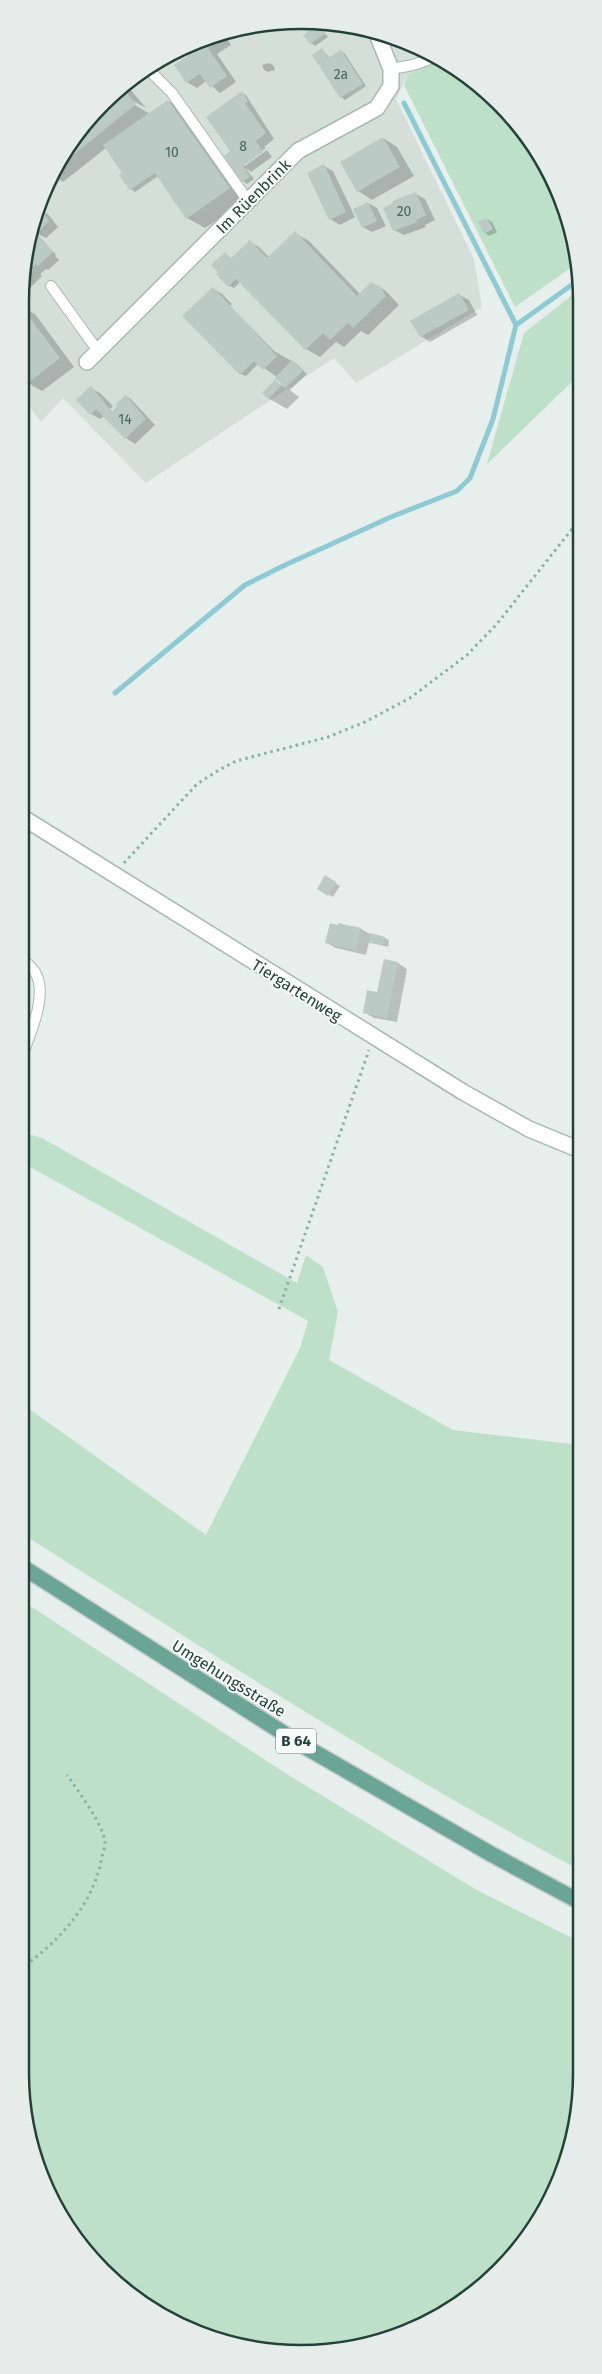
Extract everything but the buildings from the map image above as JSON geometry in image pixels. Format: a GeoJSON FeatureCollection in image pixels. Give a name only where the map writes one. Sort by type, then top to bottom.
{"type":"FeatureCollection","features":[{"type":"Feature","properties":{"kind":"main road","name":"Umgehungsstraße"},"geometry":{"type":"LineString","coordinates":[[29,1571],[302,1745],[491,1854],[573,1898]]}},
{"type":"Feature","properties":{"kind":"street"},"geometry":{"type":"LineString","coordinates":[[380,40],[391,69]]}},
{"type":"Feature","properties":{"kind":"street","name":"Im Rüenbrink"},"geometry":{"type":"LineString","coordinates":[[86,362],[298,151],[377,108],[391,86],[391,69]]}},
{"type":"Feature","properties":{"kind":"street","name":"Tiergartenweg"},"geometry":{"type":"LineString","coordinates":[[29,821],[373,1037],[529,1129],[573,1147]]}},
{"type":"Feature","properties":{"kind":"lane"},"geometry":{"type":"LineString","coordinates":[[391,69],[413,65],[426,60]]}},
{"type":"Feature","properties":{"kind":"lane"},"geometry":{"type":"LineString","coordinates":[[152,73],[172,93],[248,201]]}},
{"type":"Feature","properties":{"kind":"lane"},"geometry":{"type":"LineString","coordinates":[[51,286],[98,350]]}},
{"type":"Feature","properties":{"kind":"lane"},"geometry":{"type":"LineString","coordinates":[[29,966],[35,973],[40,991],[36,1015],[29,1036]]}},
{"type":"Feature","properties":{"kind":"path"},"geometry":{"type":"LineString","coordinates":[[113,875],[197,784],[219,770],[236,761],[328,737],[365,722],[410,698],[467,655],[496,625],[573,528]]}},
{"type":"Feature","properties":{"kind":"path"},"geometry":{"type":"LineString","coordinates":[[279,1309],[373,1037]]}},
{"type":"Feature","properties":{"kind":"path"},"geometry":{"type":"LineString","coordinates":[[29,1962],[50,1944],[80,1912],[97,1880],[105,1842],[91,1810],[67,1775]]}},
{"type":"Feature","properties":{"kind":"shaded area"},"geometry":{"type":"Polygon","coordinates":[[[283,29],[319,29],[354,34],[389,43],[433,63],[408,74],[396,99],[474,259],[482,307],[356,383],[334,358],[146,483],[63,398],[41,422],[29,406],[29,283],[38,231],[49,197],[65,165],[96,121],[121,96],[165,65],[197,49],[248,34],[283,29]]]}},
{"type":"Feature","properties":{"kind":"green space"},"geometry":{"type":"Polygon","coordinates":[[[433,63],[481,96],[517,135],[537,165],[553,197],[564,231],[571,267],[515,307],[404,85],[408,74],[433,63]]]}},
{"type":"Feature","properties":{"kind":"green space"},"geometry":{"type":"Polygon","coordinates":[[[573,294],[573,381],[487,464],[524,333],[573,294]]]}},
{"type":"Feature","properties":{"kind":"green space"},"geometry":{"type":"Polygon","coordinates":[[[29,1134],[42,1138],[297,1283],[306,1255],[323,1267],[338,1312],[329,1360],[453,1430],[573,1444],[573,1866],[437,1791],[297,1707],[29,1538],[29,1409],[206,1535],[300,1348],[308,1321],[29,1166],[29,1134]]]}},
{"type":"Feature","properties":{"kind":"green space"},"geometry":{"type":"Polygon","coordinates":[[[29,1605],[282,1771],[475,1889],[573,1938],[573,2091],[568,2126],[553,2177],[537,2209],[517,2239],[481,2278],[437,2309],[389,2331],[354,2340],[319,2345],[265,2343],[213,2331],[165,2309],[121,2278],[85,2239],[65,2209],[49,2177],[34,2126],[29,2091],[29,1605]]]}},
{"type":"Feature","properties":{"kind":"waterway"},"geometry":{"type":"LineString","coordinates":[[404,103],[516,325]]}},
{"type":"Feature","properties":{"kind":"waterway"},"geometry":{"type":"LineString","coordinates":[[115,693],[245,585],[391,517],[457,491],[470,478],[493,419],[516,325],[573,284]]}}]}
